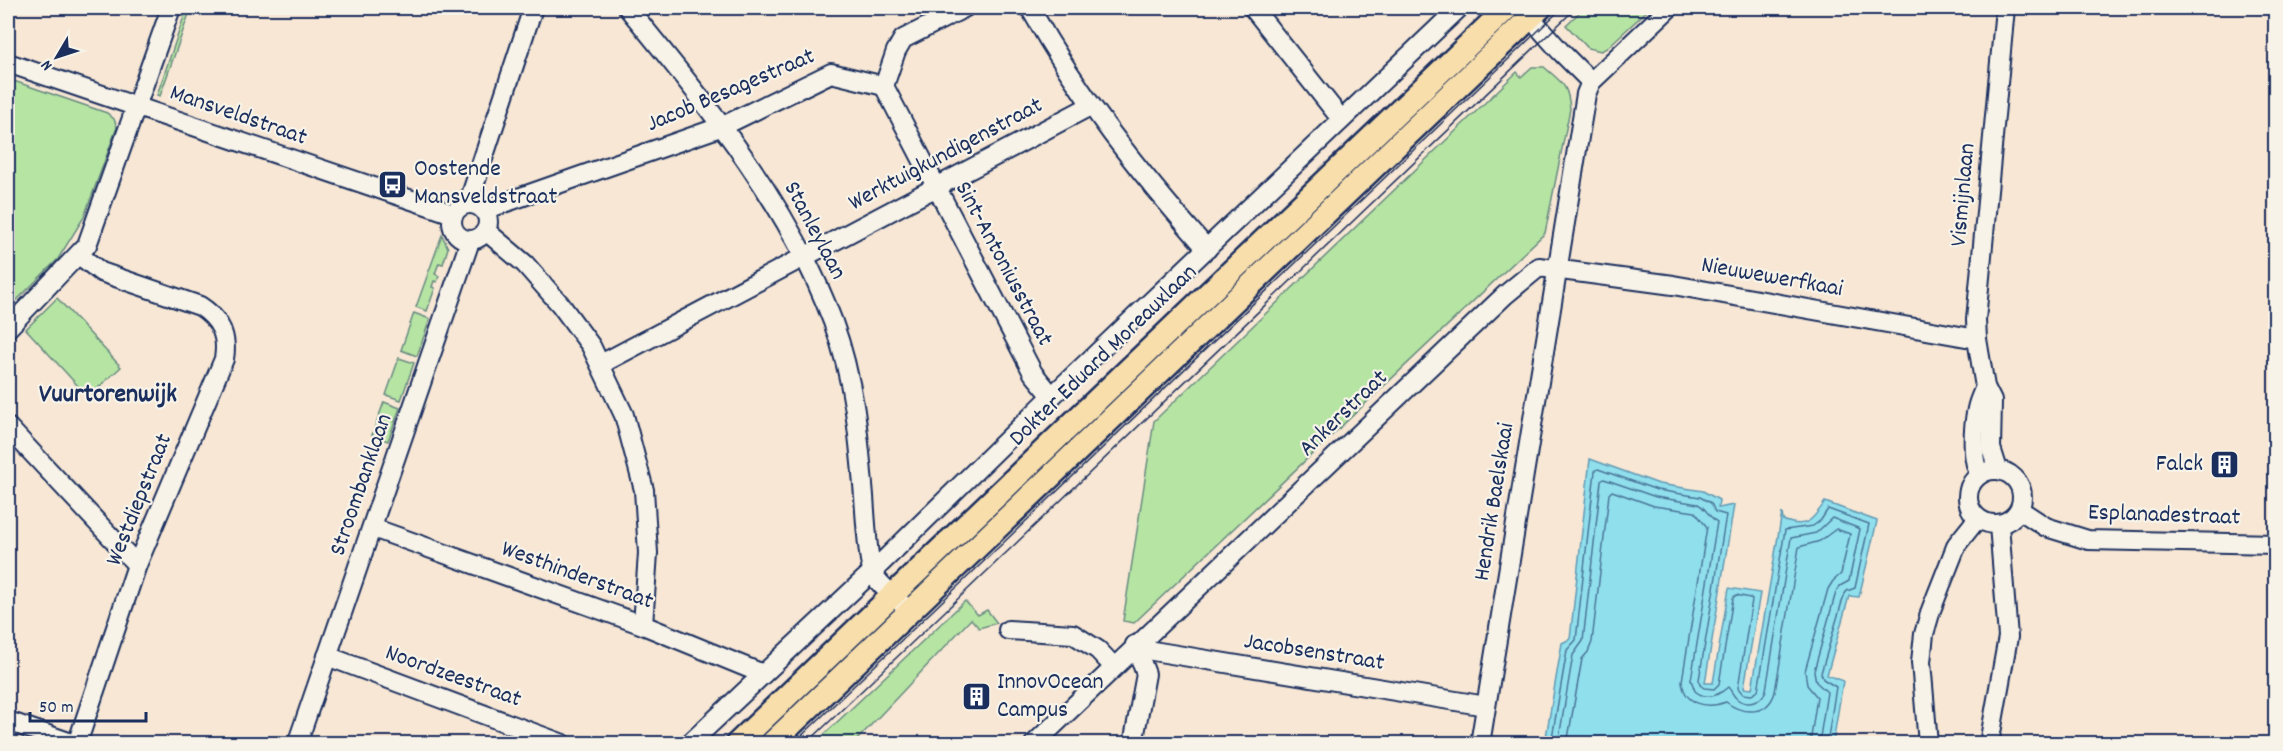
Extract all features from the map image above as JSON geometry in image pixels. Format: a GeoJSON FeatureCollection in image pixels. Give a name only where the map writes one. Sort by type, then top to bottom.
{"type":"FeatureCollection","features":[{"type":"Feature","properties":{"kind":"main road","name":"Dokter Eduard Moreauxlaan"},"geometry":{"type":"LineString","coordinates":[[738,744],[1507,8]]}},
{"type":"Feature","properties":{"kind":"main road","name":"Dokter Eduard Moreauxlaan"},"geometry":{"type":"LineString","coordinates":[[771,744],[1531,11]]}},
{"type":"Feature","properties":{"kind":"street"},"geometry":{"type":"LineString","coordinates":[[8,328],[87,245],[171,8]]}},
{"type":"Feature","properties":{"kind":"street"},"geometry":{"type":"LineString","coordinates":[[476,207],[533,8]]}},
{"type":"Feature","properties":{"kind":"street","name":"Stanleylaan"},"geometry":{"type":"LineString","coordinates":[[628,8],[723,126],[805,256],[833,323],[848,372],[857,416],[872,572]]}},
{"type":"Feature","properties":{"kind":"street"},"geometry":{"type":"LineString","coordinates":[[884,86],[896,51],[903,39],[964,8]]}},
{"type":"Feature","properties":{"kind":"street"},"geometry":{"type":"LineString","coordinates":[[1030,8],[1090,106],[1135,166],[1207,249]]}},
{"type":"Feature","properties":{"kind":"street"},"geometry":{"type":"LineString","coordinates":[[1253,8],[1341,119]]}},
{"type":"Feature","properties":{"kind":"street","name":"Dokter Eduard Moreauxlaan"},"geometry":{"type":"LineString","coordinates":[[689,744],[872,572],[1052,396],[1459,8]]}},
{"type":"Feature","properties":{"kind":"street"},"geometry":{"type":"LineString","coordinates":[[1558,268],[1586,94],[1591,82],[1669,8]]}},
{"type":"Feature","properties":{"kind":"street","name":"Vismijnlaan"},"geometry":{"type":"LineString","coordinates":[[1998,470],[1991,448],[1992,401],[1985,387],[1976,320],[2006,8]]}},
{"type":"Feature","properties":{"kind":"street"},"geometry":{"type":"LineString","coordinates":[[1531,11],[1560,51],[1591,82]]}},
{"type":"Feature","properties":{"kind":"street","name":"Mansveldstraat"},"geometry":{"type":"LineString","coordinates":[[8,63],[453,214]]}},
{"type":"Feature","properties":{"kind":"street","name":"Jacob Besagestraat"},"geometry":{"type":"LineString","coordinates":[[476,207],[723,126],[831,73],[884,86]]}},
{"type":"Feature","properties":{"kind":"street","name":"Sint-Antoniusstraat"},"geometry":{"type":"LineString","coordinates":[[884,86],[1033,373],[1052,396]]}},
{"type":"Feature","properties":{"kind":"street","name":"Werktuigkundigenstraat"},"geometry":{"type":"LineString","coordinates":[[601,364],[1090,106]]}},
{"type":"Feature","properties":{"kind":"street"},"geometry":{"type":"LineString","coordinates":[[459,207],[476,207],[488,217],[486,231],[479,238],[470,241],[456,235],[452,229],[453,214],[459,207]]}},
{"type":"Feature","properties":{"kind":"street"},"geometry":{"type":"LineString","coordinates":[[486,231],[532,272],[560,304],[591,346],[624,415],[644,490],[648,553],[643,625]]}},
{"type":"Feature","properties":{"kind":"street","name":"Stroombanklaan"},"geometry":{"type":"LineString","coordinates":[[297,744],[470,241]]}},
{"type":"Feature","properties":{"kind":"street","name":"Westdiepstraat"},"geometry":{"type":"LineString","coordinates":[[75,744],[137,565],[224,359],[226,347],[219,322],[200,306],[101,272],[79,255]]}},
{"type":"Feature","properties":{"kind":"street","name":"Ankerstraat"},"geometry":{"type":"LineString","coordinates":[[1034,744],[1135,645],[1505,295],[1539,267],[1558,268]]}},
{"type":"Feature","properties":{"kind":"street","name":"Nieuwewerfkaai"},"geometry":{"type":"LineString","coordinates":[[1558,268],[1684,287],[1977,339]]}},
{"type":"Feature","properties":{"kind":"street","name":"Hendrik Baelskaai"},"geometry":{"type":"LineString","coordinates":[[1480,744],[1558,268]]}},
{"type":"Feature","properties":{"kind":"street","name":"Vismijnlaan"},"geometry":{"type":"LineString","coordinates":[[1980,474],[1976,468],[1974,451],[1977,410],[1985,387]]}},
{"type":"Feature","properties":{"kind":"street"},"geometry":{"type":"LineString","coordinates":[[8,427],[137,565]]}},
{"type":"Feature","properties":{"kind":"street"},"geometry":{"type":"LineString","coordinates":[[1998,470],[2011,474],[2020,484],[2023,497],[2020,510],[2012,520],[1999,525],[1991,525],[1977,519],[1971,511],[1968,501],[1969,491],[1973,481],[1980,474],[1998,470]]}},
{"type":"Feature","properties":{"kind":"street","name":"Esplanadestraat"},"geometry":{"type":"LineString","coordinates":[[2020,510],[2046,527],[2088,540],[2276,544]]}},
{"type":"Feature","properties":{"kind":"street","name":"Stanleylaan"},"geometry":{"type":"LineString","coordinates":[[866,517],[874,533],[890,554],[928,594]]}},
{"type":"Feature","properties":{"kind":"street"},"geometry":{"type":"LineString","coordinates":[[1928,744],[1921,662],[1924,634],[1930,610],[1957,544],[1977,519]]}},
{"type":"Feature","properties":{"kind":"street"},"geometry":{"type":"LineString","coordinates":[[1989,744],[2008,637],[2000,562],[1999,525]]}},
{"type":"Feature","properties":{"kind":"street","name":"Westhinderstraat"},"geometry":{"type":"LineString","coordinates":[[373,528],[643,625],[763,674]]}},
{"type":"Feature","properties":{"kind":"street"},"geometry":{"type":"LineString","coordinates":[[872,572],[909,612]]}},
{"type":"Feature","properties":{"kind":"street"},"geometry":{"type":"LineString","coordinates":[[1008,630],[1073,634],[1098,650],[1114,667]]}},
{"type":"Feature","properties":{"kind":"street"},"geometry":{"type":"LineString","coordinates":[[1133,744],[1146,674],[1135,645]]}},
{"type":"Feature","properties":{"kind":"street","name":"Jacobsenstraat"},"geometry":{"type":"LineString","coordinates":[[1135,645],[1154,651],[1486,706]]}},
{"type":"Feature","properties":{"kind":"street","name":"Noordzeestraat"},"geometry":{"type":"LineString","coordinates":[[327,656],[563,744]]}},
{"type":"Feature","properties":{"kind":"street"},"geometry":{"type":"LineString","coordinates":[[8,721],[75,744]]}},
{"type":"Feature","properties":{"kind":"green space"},"geometry":{"type":"Polygon","coordinates":[[[187,8],[191,8],[160,96],[157,95],[187,8]]]}},
{"type":"Feature","properties":{"kind":"green space"},"geometry":{"type":"Polygon","coordinates":[[[1584,8],[1650,8],[1601,51],[1588,48],[1566,25],[1584,8]]]}},
{"type":"Feature","properties":{"kind":"green space"},"geometry":{"type":"Polygon","coordinates":[[[1532,67],[1544,67],[1560,81],[1568,94],[1570,109],[1545,233],[1134,623],[1123,621],[1154,421],[1517,72],[1521,77],[1532,67]]]}},
{"type":"Feature","properties":{"kind":"green space"},"geometry":{"type":"Polygon","coordinates":[[[8,79],[107,113],[114,119],[117,127],[84,217],[58,259],[8,309],[8,79]]]}},
{"type":"Feature","properties":{"kind":"green space"},"geometry":{"type":"Polygon","coordinates":[[[442,235],[448,248],[443,264],[439,263],[435,274],[439,276],[437,282],[434,281],[432,287],[435,288],[427,311],[416,307],[442,235]]]}},
{"type":"Feature","properties":{"kind":"green space"},"geometry":{"type":"Polygon","coordinates":[[[57,298],[121,367],[88,397],[26,329],[57,298]]]}},
{"type":"Feature","properties":{"kind":"green space"},"geometry":{"type":"Polygon","coordinates":[[[414,313],[430,319],[417,356],[401,350],[414,313]]]}},
{"type":"Feature","properties":{"kind":"green space"},"geometry":{"type":"Polygon","coordinates":[[[399,358],[414,363],[401,400],[386,395],[399,358]]]}},
{"type":"Feature","properties":{"kind":"green space"},"geometry":{"type":"Polygon","coordinates":[[[384,402],[400,408],[388,441],[372,435],[384,402]]]}},
{"type":"Feature","properties":{"kind":"green space"},"geometry":{"type":"Polygon","coordinates":[[[965,601],[978,615],[987,610],[997,623],[979,628],[971,619],[854,743],[815,743],[965,601]]]}},
{"type":"Feature","properties":{"kind":"water"},"geometry":{"type":"Polygon","coordinates":[[[1590,459],[1659,484],[1703,491],[1719,500],[1718,508],[1734,505],[1705,683],[1713,683],[1729,588],[1760,593],[1744,688],[1752,689],[1782,513],[1783,520],[1798,524],[1804,523],[1813,518],[1825,502],[1877,521],[1859,597],[1849,596],[1827,675],[1843,681],[1833,743],[1545,743],[1562,643],[1570,639],[1590,459]]]}},
{"type":"Feature","properties":{"kind":"tram line"},"geometry":{"type":"LineString","coordinates":[[793,744],[1562,8]]}},
{"type":"Feature","properties":{"kind":"tram line"},"geometry":{"type":"LineString","coordinates":[[806,744],[1576,8]]}},
{"type":"Feature","properties":{"kind":"place","name":"Oostende Mansveldstraat"},"geometry":{"type":"Point","coordinates":[393,184]}},
{"type":"Feature","properties":{"kind":"place","name":"Falck"},"geometry":{"type":"Point","coordinates":[2224,465]}},
{"type":"Feature","properties":{"kind":"place","name":"InnovOcean Campus"},"geometry":{"type":"Point","coordinates":[976,697]}},
{"type":"Feature","properties":{"kind":"district","name":"Vuurtorenwijk"},"geometry":{"type":"Point","coordinates":[108,395]}}]}
